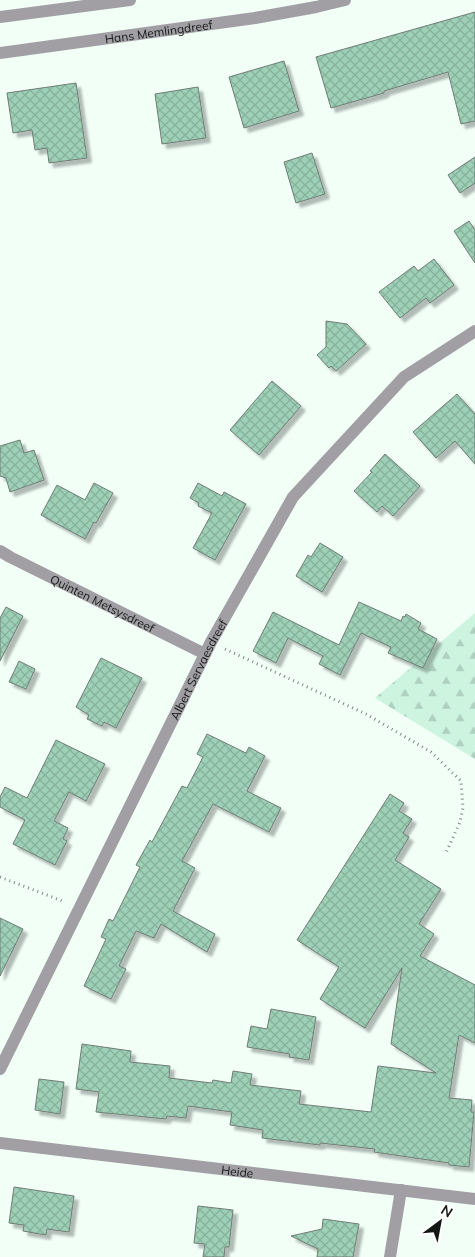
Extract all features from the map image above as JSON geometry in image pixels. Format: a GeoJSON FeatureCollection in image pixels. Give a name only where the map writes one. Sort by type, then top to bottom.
{"type":"FeatureCollection","features":[{"type":"Feature","properties":{"kind":"street"},"geometry":{"type":"LineString","coordinates":[[0,17],[130,0]]}},
{"type":"Feature","properties":{"kind":"street","name":"Hans Memlingdreef"},"geometry":{"type":"LineString","coordinates":[[0,54],[255,18],[315,4],[344,0]]}},
{"type":"Feature","properties":{"kind":"street","name":"Albert Servaesdreef"},"geometry":{"type":"LineString","coordinates":[[0,1068],[211,642],[293,497],[404,377],[475,331]]}},
{"type":"Feature","properties":{"kind":"street","name":"Quinten Metsysdreef"},"geometry":{"type":"LineString","coordinates":[[0,550],[10,557],[205,654]]}},
{"type":"Feature","properties":{"kind":"street","name":"Heide"},"geometry":{"type":"LineString","coordinates":[[0,1142],[475,1199]]}},
{"type":"Feature","properties":{"kind":"street"},"geometry":{"type":"LineString","coordinates":[[390,1257],[401,1190]]}},
{"type":"Feature","properties":{"kind":"path"},"geometry":{"type":"LineString","coordinates":[[211,642],[366,714],[431,752],[461,781],[463,808],[460,822],[445,855]]}},
{"type":"Feature","properties":{"kind":"path"},"geometry":{"type":"LineString","coordinates":[[0,878],[80,908]]}},
{"type":"Feature","properties":{"kind":"green space"},"geometry":{"type":"Polygon","coordinates":[[[475,613],[475,759],[375,698],[475,613]]]}},
{"type":"Feature","properties":{"kind":"building"},"geometry":{"type":"Polygon","coordinates":[[[475,12],[475,121],[461,124],[448,72],[331,108],[316,57],[475,12]]]}},
{"type":"Feature","properties":{"kind":"building"},"geometry":{"type":"Polygon","coordinates":[[[284,61],[299,111],[244,128],[229,77],[284,61]]]}},
{"type":"Feature","properties":{"kind":"building"},"geometry":{"type":"Polygon","coordinates":[[[76,83],[87,158],[49,163],[47,148],[35,150],[32,130],[13,133],[7,93],[76,83]]]}},
{"type":"Feature","properties":{"kind":"building"},"geometry":{"type":"Polygon","coordinates":[[[198,87],[206,138],[162,144],[155,94],[198,87]]]}},
{"type":"Feature","properties":{"kind":"building"},"geometry":{"type":"Polygon","coordinates":[[[312,153],[325,194],[296,203],[284,162],[312,153]]]}},
{"type":"Feature","properties":{"kind":"building"},"geometry":{"type":"Polygon","coordinates":[[[475,157],[475,183],[460,193],[448,175],[475,157]]]}},
{"type":"Feature","properties":{"kind":"building"},"geometry":{"type":"Polygon","coordinates":[[[469,221],[475,230],[475,263],[454,231],[469,221]]]}},
{"type":"Feature","properties":{"kind":"building"},"geometry":{"type":"Polygon","coordinates":[[[434,259],[454,285],[430,303],[426,298],[400,318],[379,292],[414,266],[418,271],[434,259]]]}},
{"type":"Feature","properties":{"kind":"building"},"geometry":{"type":"Polygon","coordinates":[[[326,321],[347,324],[366,344],[336,371],[331,366],[329,368],[317,355],[326,347],[326,321]]]}},
{"type":"Feature","properties":{"kind":"building"},"geometry":{"type":"Polygon","coordinates":[[[272,381],[301,406],[259,455],[230,430],[272,381]]]}},
{"type":"Feature","properties":{"kind":"building"},"geometry":{"type":"Polygon","coordinates":[[[457,394],[475,414],[475,464],[455,441],[436,458],[413,432],[457,394]]]}},
{"type":"Feature","properties":{"kind":"building"},"geometry":{"type":"Polygon","coordinates":[[[20,440],[24,453],[34,450],[44,480],[10,492],[6,478],[0,476],[0,446],[20,440]]]}},
{"type":"Feature","properties":{"kind":"building"},"geometry":{"type":"Polygon","coordinates":[[[385,454],[420,486],[393,516],[382,506],[377,512],[354,491],[372,472],[370,471],[385,454]]]}},
{"type":"Feature","properties":{"kind":"building"},"geometry":{"type":"Polygon","coordinates":[[[94,483],[113,493],[85,539],[41,515],[57,485],[85,500],[94,483]]]}},
{"type":"Feature","properties":{"kind":"building"},"geometry":{"type":"Polygon","coordinates":[[[198,483],[222,496],[224,492],[246,504],[215,560],[193,548],[212,513],[198,506],[199,503],[190,498],[198,483]]]}},
{"type":"Feature","properties":{"kind":"building"},"geometry":{"type":"Polygon","coordinates":[[[320,543],[343,557],[322,592],[296,576],[308,555],[311,557],[320,543]]]}},
{"type":"Feature","properties":{"kind":"building"},"geometry":{"type":"Polygon","coordinates":[[[359,602],[401,621],[406,614],[421,623],[418,629],[437,639],[423,668],[388,653],[391,647],[361,633],[340,675],[319,664],[323,656],[288,638],[276,663],[253,651],[273,612],[339,645],[359,602]]]}},
{"type":"Feature","properties":{"kind":"building"},"geometry":{"type":"Polygon","coordinates":[[[6,607],[23,616],[0,661],[0,618],[6,607]]]}},
{"type":"Feature","properties":{"kind":"building"},"geometry":{"type":"Polygon","coordinates":[[[101,658],[142,678],[116,728],[104,722],[102,726],[87,719],[89,715],[76,707],[101,658]]]}},
{"type":"Feature","properties":{"kind":"building"},"geometry":{"type":"Polygon","coordinates":[[[19,661],[35,669],[26,689],[9,682],[19,661]]]}},
{"type":"Feature","properties":{"kind":"building"},"geometry":{"type":"Polygon","coordinates":[[[207,734],[246,753],[249,747],[265,756],[247,791],[281,808],[269,832],[213,804],[182,861],[195,868],[173,911],[215,934],[207,952],[161,924],[154,938],[136,931],[119,966],[126,969],[111,999],[84,986],[106,939],[101,937],[109,919],[113,921],[140,867],[136,865],[150,840],[152,842],[182,786],[187,788],[203,757],[197,754],[207,734]]]}},
{"type":"Feature","properties":{"kind":"building"},"geometry":{"type":"Polygon","coordinates":[[[56,740],[105,764],[86,801],[69,792],[54,821],[68,828],[63,839],[67,841],[55,865],[13,844],[25,820],[0,807],[0,797],[5,787],[27,798],[56,740]]]}},
{"type":"Feature","properties":{"kind":"building"},"geometry":{"type":"Polygon","coordinates":[[[390,794],[404,803],[399,811],[412,819],[403,833],[409,837],[395,860],[441,889],[419,924],[434,934],[420,956],[475,985],[475,1043],[459,1035],[449,1098],[472,1100],[471,1112],[474,1112],[469,1167],[374,1152],[375,1149],[262,1138],[263,1130],[230,1125],[232,1112],[188,1106],[186,1118],[167,1116],[166,1119],[96,1112],[99,1092],[76,1089],[82,1044],[131,1051],[130,1062],[170,1066],[169,1078],[212,1083],[213,1080],[231,1083],[233,1071],[252,1074],[250,1085],[301,1091],[299,1104],[371,1112],[378,1066],[436,1073],[391,1044],[402,968],[365,1028],[320,999],[339,967],[297,940],[390,794]]]}},
{"type":"Feature","properties":{"kind":"building"},"geometry":{"type":"Polygon","coordinates":[[[0,918],[23,929],[0,976],[0,918]]]}},
{"type":"Feature","properties":{"kind":"building"},"geometry":{"type":"Polygon","coordinates":[[[271,1009],[316,1017],[309,1060],[289,1057],[290,1054],[247,1047],[251,1026],[267,1029],[271,1009]]]}},
{"type":"Feature","properties":{"kind":"building"},"geometry":{"type":"Polygon","coordinates":[[[39,1079],[64,1082],[60,1114],[35,1110],[39,1079]]]}},
{"type":"Feature","properties":{"kind":"building"},"geometry":{"type":"Polygon","coordinates":[[[14,1187],[74,1196],[69,1232],[47,1229],[46,1235],[23,1231],[24,1225],[9,1223],[14,1187]]]}},
{"type":"Feature","properties":{"kind":"building"},"geometry":{"type":"Polygon","coordinates":[[[198,1206],[233,1210],[229,1247],[225,1247],[224,1257],[203,1257],[205,1244],[194,1243],[198,1206]]]}},
{"type":"Feature","properties":{"kind":"building"},"geometry":{"type":"Polygon","coordinates":[[[323,1219],[359,1224],[353,1257],[317,1257],[318,1249],[291,1236],[322,1229],[323,1219]]]}}]}
